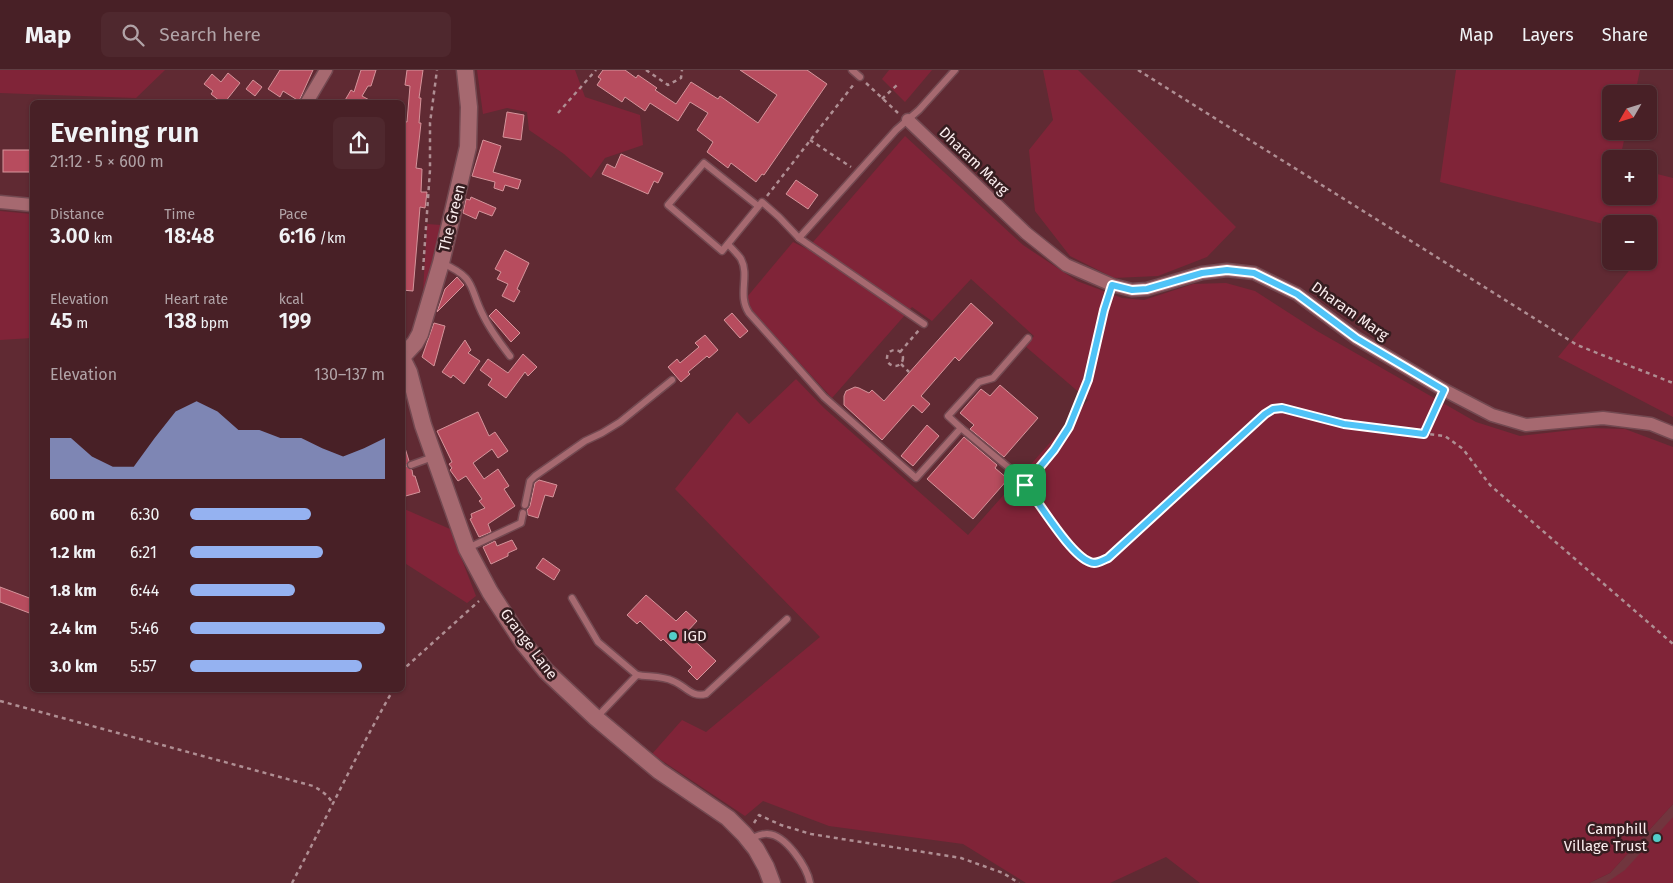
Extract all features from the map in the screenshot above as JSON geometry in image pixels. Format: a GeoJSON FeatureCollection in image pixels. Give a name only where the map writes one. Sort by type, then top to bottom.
{"type":"FeatureCollection","features":[{"type":"Feature","properties":{"kind":"street"},"geometry":{"type":"LineString","coordinates":[[308,100],[326,70]]}},
{"type":"Feature","properties":{"kind":"street","name":"The Green"},"geometry":{"type":"LineString","coordinates":[[405,354],[420,334],[441,263],[468,147],[469,107],[465,70]]}},
{"type":"Feature","properties":{"kind":"street","name":"Dharam Marg"},"geometry":{"type":"LineString","coordinates":[[908,120],[1039,244],[1066,265],[1112,285],[1132,290],[1147,289],[1202,273],[1227,270],[1254,273],[1297,294],[1356,338],[1444,390],[1492,415],[1526,425],[1603,418],[1651,424],[1673,433]]}},
{"type":"Feature","properties":{"kind":"street"},"geometry":{"type":"LineString","coordinates":[[0,202],[30,205]]}},
{"type":"Feature","properties":{"kind":"street","name":"Grange Lane"},"geometry":{"type":"LineString","coordinates":[[405,363],[434,457],[468,548],[490,592],[524,644],[546,672],[596,718],[659,771],[728,818],[747,836],[766,867],[772,883]]}},
{"type":"Feature","properties":{"kind":"lane"},"geometry":{"type":"LineString","coordinates":[[852,70],[860,77]]}},
{"type":"Feature","properties":{"kind":"lane"},"geometry":{"type":"LineString","coordinates":[[799,238],[896,130],[919,110],[955,70]]}},
{"type":"Feature","properties":{"kind":"lane"},"geometry":{"type":"LineString","coordinates":[[760,204],[722,251],[668,204],[704,163],[779,217],[799,238],[924,324]]}},
{"type":"Feature","properties":{"kind":"lane"},"geometry":{"type":"LineString","coordinates":[[728,244],[740,258],[743,265],[743,303],[749,313],[824,397],[916,478],[961,428]]}},
{"type":"Feature","properties":{"kind":"lane"},"geometry":{"type":"LineString","coordinates":[[441,263],[458,270],[470,282],[482,314],[492,332],[510,356]]}},
{"type":"Feature","properties":{"kind":"lane"},"geometry":{"type":"LineString","coordinates":[[1014,472],[948,416],[980,382],[993,378],[1028,338]]}},
{"type":"Feature","properties":{"kind":"lane"},"geometry":{"type":"LineString","coordinates":[[525,505],[530,481],[534,476],[585,441],[620,422],[672,380]]}},
{"type":"Feature","properties":{"kind":"lane"},"geometry":{"type":"LineString","coordinates":[[411,465],[434,457]]}},
{"type":"Feature","properties":{"kind":"lane"},"geometry":{"type":"LineString","coordinates":[[468,548],[521,523],[523,513]]}},
{"type":"Feature","properties":{"kind":"lane"},"geometry":{"type":"LineString","coordinates":[[572,598],[598,642],[637,676],[667,678],[692,694],[699,696],[706,694],[787,620]]}},
{"type":"Feature","properties":{"kind":"lane"},"geometry":{"type":"LineString","coordinates":[[596,718],[637,676]]}},
{"type":"Feature","properties":{"kind":"lane"},"geometry":{"type":"LineString","coordinates":[[747,836],[765,833],[771,834],[785,842],[803,864],[810,883]]}},
{"type":"Feature","properties":{"kind":"path"},"geometry":{"type":"LineString","coordinates":[[423,274],[430,170],[430,123],[437,70]]}},
{"type":"Feature","properties":{"kind":"path"},"geometry":{"type":"LineString","coordinates":[[558,113],[596,70]]}},
{"type":"Feature","properties":{"kind":"path"},"geometry":{"type":"LineString","coordinates":[[646,70],[668,85],[681,78],[682,70]]}},
{"type":"Feature","properties":{"kind":"path"},"geometry":{"type":"LineString","coordinates":[[1138,70],[1577,345],[1673,383]]}},
{"type":"Feature","properties":{"kind":"path"},"geometry":{"type":"LineString","coordinates":[[760,204],[860,77],[894,111],[908,120]]}},
{"type":"Feature","properties":{"kind":"path"},"geometry":{"type":"LineString","coordinates":[[882,98],[898,84]]}},
{"type":"Feature","properties":{"kind":"path"},"geometry":{"type":"LineString","coordinates":[[809,140],[858,172]]}},
{"type":"Feature","properties":{"kind":"path"},"geometry":{"type":"LineString","coordinates":[[1025,485],[1054,450],[1069,427],[1088,380],[1104,310],[1112,285]]}},
{"type":"Feature","properties":{"kind":"path"},"geometry":{"type":"LineString","coordinates":[[900,352],[924,324]]}},
{"type":"Feature","properties":{"kind":"path"},"geometry":{"type":"LineString","coordinates":[[892,350],[900,352],[903,357],[901,364],[894,367],[887,363],[886,356],[892,350]]}},
{"type":"Feature","properties":{"kind":"path"},"geometry":{"type":"LineString","coordinates":[[901,364],[909,372]]}},
{"type":"Feature","properties":{"kind":"path"},"geometry":{"type":"LineString","coordinates":[[1424,434],[1444,390]]}},
{"type":"Feature","properties":{"kind":"path"},"geometry":{"type":"LineString","coordinates":[[1014,472],[1069,545],[1080,556],[1091,563],[1108,558],[1265,414],[1273,409],[1282,408],[1344,424],[1445,436],[1463,449],[1490,485],[1673,644]]}},
{"type":"Feature","properties":{"kind":"path"},"geometry":{"type":"LineString","coordinates":[[405,669],[490,592]]}},
{"type":"Feature","properties":{"kind":"path"},"geometry":{"type":"LineString","coordinates":[[292,883],[361,747],[392,692]]}},
{"type":"Feature","properties":{"kind":"path"},"geometry":{"type":"LineString","coordinates":[[0,701],[313,786],[323,791],[333,804]]}},
{"type":"Feature","properties":{"kind":"path"},"geometry":{"type":"LineString","coordinates":[[747,836],[759,815],[781,825],[811,834],[961,858],[1003,873],[1019,883]]}},
{"type":"Feature","properties":{"kind":"shaded area"},"geometry":{"type":"Polygon","coordinates":[[[0,70],[165,70],[136,98],[0,93],[0,70]]]}},
{"type":"Feature","properties":{"kind":"shaded area"},"geometry":{"type":"Polygon","coordinates":[[[477,70],[575,70],[585,97],[640,115],[643,145],[605,158],[591,178],[564,154],[529,130],[527,112],[507,108],[483,114],[477,70]]]}},
{"type":"Feature","properties":{"kind":"shaded area"},"geometry":{"type":"Polygon","coordinates":[[[889,70],[932,70],[905,102],[882,79],[889,70]]]}},
{"type":"Feature","properties":{"kind":"shaded area"},"geometry":{"type":"Polygon","coordinates":[[[1043,70],[1078,70],[1236,227],[1207,257],[1158,276],[1114,278],[1070,256],[1035,211],[1029,150],[1053,120],[1043,70]]]}},
{"type":"Feature","properties":{"kind":"shaded area"},"geometry":{"type":"Polygon","coordinates":[[[1456,70],[1640,70],[1637,85],[1602,85],[1602,140],[1624,140],[1622,150],[1602,150],[1602,205],[1657,205],[1657,174],[1673,178],[1673,417],[1558,357],[1630,270],[1657,270],[1657,215],[1602,215],[1602,224],[1440,182],[1456,70]]]}},
{"type":"Feature","properties":{"kind":"shaded area"},"geometry":{"type":"Polygon","coordinates":[[[905,136],[1023,245],[1077,281],[1122,298],[1144,300],[1193,284],[1226,283],[1255,291],[1317,331],[1476,422],[1520,436],[1590,428],[1625,429],[1673,447],[1673,804],[1610,873],[1589,883],[1200,883],[1166,857],[1110,883],[1026,883],[963,844],[829,826],[763,801],[745,816],[652,754],[682,720],[706,732],[820,637],[675,489],[737,412],[749,424],[796,379],[824,408],[968,535],[1088,400],[1025,346],[1034,336],[971,279],[932,321],[912,307],[832,398],[752,311],[747,297],[793,242],[807,249],[905,136]]]}},
{"type":"Feature","properties":{"kind":"shaded area"},"geometry":{"type":"Polygon","coordinates":[[[0,211],[30,214],[30,338],[0,340],[0,211]]]}},
{"type":"Feature","properties":{"kind":"shaded area"},"geometry":{"type":"Polygon","coordinates":[[[427,224],[441,225],[425,294],[423,292],[427,224]]]}},
{"type":"Feature","properties":{"kind":"shaded area"},"geometry":{"type":"Polygon","coordinates":[[[405,509],[450,529],[476,596],[467,603],[405,563],[405,509]]]}},
{"type":"Feature","properties":{"kind":"shaded area","name":"Camphill Village Trust"},"geometry":{"type":"Polygon","coordinates":[[[1673,804],[1673,883],[1589,883],[1610,873],[1673,804]]]}},
{"type":"Feature","properties":{"kind":"shaded area","name":"Camphill Village Trust"},"geometry":{"type":"Polygon","coordinates":[[[1673,817],[1673,883],[1606,883],[1625,870],[1673,817]]]}},
{"type":"Feature","properties":{"kind":"building"},"geometry":{"type":"Polygon","coordinates":[[[280,70],[313,70],[299,100],[283,91],[280,97],[268,89],[280,70]]]}},
{"type":"Feature","properties":{"kind":"building"},"geometry":{"type":"Polygon","coordinates":[[[361,70],[376,70],[371,86],[368,86],[362,96],[369,100],[345,100],[351,90],[354,92],[361,70]]]}},
{"type":"Feature","properties":{"kind":"building"},"geometry":{"type":"Polygon","coordinates":[[[407,70],[423,70],[419,98],[421,98],[419,123],[421,123],[416,168],[422,169],[421,192],[427,192],[425,208],[420,207],[413,291],[405,290],[405,122],[407,122],[410,86],[405,85],[407,70]]]}},
{"type":"Feature","properties":{"kind":"building"},"geometry":{"type":"Polygon","coordinates":[[[603,70],[625,70],[636,78],[638,75],[657,88],[655,90],[676,104],[691,82],[718,99],[720,96],[758,123],[777,95],[740,70],[807,70],[827,84],[764,175],[762,174],[756,182],[731,163],[728,168],[707,152],[713,142],[697,130],[708,113],[690,102],[678,121],[650,103],[645,111],[625,97],[622,102],[597,85],[601,79],[598,77],[603,70]]]}},
{"type":"Feature","properties":{"kind":"building"},"geometry":{"type":"Polygon","coordinates":[[[228,73],[240,83],[227,100],[218,100],[211,94],[213,91],[204,84],[212,74],[221,82],[228,73]]]}},
{"type":"Feature","properties":{"kind":"building"},"geometry":{"type":"Polygon","coordinates":[[[253,80],[262,87],[255,96],[246,89],[253,80]]]}},
{"type":"Feature","properties":{"kind":"building"},"geometry":{"type":"Polygon","coordinates":[[[507,112],[524,115],[521,140],[503,137],[507,112]]]}},
{"type":"Feature","properties":{"kind":"building"},"geometry":{"type":"Polygon","coordinates":[[[483,140],[501,146],[493,172],[521,180],[518,189],[505,185],[503,191],[494,188],[495,182],[472,176],[483,140]]]}},
{"type":"Feature","properties":{"kind":"building"},"geometry":{"type":"Polygon","coordinates":[[[3,150],[30,150],[30,172],[3,172],[3,150]]]}},
{"type":"Feature","properties":{"kind":"building"},"geometry":{"type":"Polygon","coordinates":[[[621,154],[663,173],[658,183],[654,181],[648,194],[602,174],[607,164],[615,168],[621,154]]]}},
{"type":"Feature","properties":{"kind":"building"},"geometry":{"type":"Polygon","coordinates":[[[796,180],[818,195],[808,209],[786,194],[796,180]]]}},
{"type":"Feature","properties":{"kind":"building"},"geometry":{"type":"Polygon","coordinates":[[[471,197],[496,208],[492,216],[479,211],[476,219],[463,213],[466,199],[470,200],[471,197]]]}},
{"type":"Feature","properties":{"kind":"building"},"geometry":{"type":"Polygon","coordinates":[[[505,250],[529,263],[517,289],[520,291],[514,302],[502,296],[508,284],[497,279],[501,272],[495,269],[505,250]]]}},
{"type":"Feature","properties":{"kind":"building"},"geometry":{"type":"Polygon","coordinates":[[[457,277],[464,285],[437,312],[445,289],[457,277]]]}},
{"type":"Feature","properties":{"kind":"building"},"geometry":{"type":"Polygon","coordinates":[[[971,303],[993,323],[959,361],[955,357],[921,396],[930,404],[922,413],[913,405],[882,440],[844,405],[846,391],[855,387],[869,393],[872,390],[884,401],[971,303]]]}},
{"type":"Feature","properties":{"kind":"building"},"geometry":{"type":"Polygon","coordinates":[[[496,309],[520,333],[511,342],[489,316],[496,309]]]}},
{"type":"Feature","properties":{"kind":"building"},"geometry":{"type":"Polygon","coordinates":[[[732,313],[748,331],[740,338],[724,320],[732,313]]]}},
{"type":"Feature","properties":{"kind":"building"},"geometry":{"type":"Polygon","coordinates":[[[434,323],[445,326],[434,366],[422,357],[434,323]]]}},
{"type":"Feature","properties":{"kind":"building"},"geometry":{"type":"Polygon","coordinates":[[[705,335],[718,350],[709,358],[707,356],[688,372],[690,374],[681,382],[668,367],[677,359],[680,363],[699,347],[695,343],[705,335]]]}},
{"type":"Feature","properties":{"kind":"building"},"geometry":{"type":"Polygon","coordinates":[[[465,340],[471,350],[468,353],[480,361],[464,384],[453,375],[451,378],[442,372],[465,340]]]}},
{"type":"Feature","properties":{"kind":"building"},"geometry":{"type":"Polygon","coordinates":[[[523,354],[537,367],[528,376],[525,372],[506,398],[488,385],[492,379],[480,370],[488,359],[508,373],[523,354]]]}},
{"type":"Feature","properties":{"kind":"building"},"geometry":{"type":"Polygon","coordinates":[[[1000,385],[1038,418],[1004,457],[970,429],[974,425],[960,413],[981,389],[990,396],[1000,385]]]}},
{"type":"Feature","properties":{"kind":"building"},"geometry":{"type":"Polygon","coordinates":[[[478,412],[489,436],[495,432],[508,451],[498,458],[492,449],[473,463],[484,479],[498,469],[509,486],[504,489],[515,506],[488,524],[491,532],[479,537],[470,519],[472,518],[471,514],[485,508],[479,501],[482,499],[466,476],[458,481],[450,470],[452,468],[449,464],[452,462],[437,431],[478,412]]]}},
{"type":"Feature","properties":{"kind":"building"},"geometry":{"type":"Polygon","coordinates":[[[927,425],[939,436],[913,466],[901,456],[927,425]]]}},
{"type":"Feature","properties":{"kind":"building"},"geometry":{"type":"Polygon","coordinates":[[[964,437],[997,465],[995,468],[1008,479],[973,519],[927,479],[964,437]]]}},
{"type":"Feature","properties":{"kind":"building"},"geometry":{"type":"Polygon","coordinates":[[[405,448],[409,461],[406,466],[412,470],[420,492],[405,496],[405,448]]]}},
{"type":"Feature","properties":{"kind":"building"},"geometry":{"type":"Polygon","coordinates":[[[539,480],[557,485],[553,497],[545,495],[538,518],[528,515],[527,510],[530,506],[535,483],[539,480]]]}},
{"type":"Feature","properties":{"kind":"building"},"geometry":{"type":"Polygon","coordinates":[[[512,540],[517,549],[508,553],[508,556],[491,564],[483,547],[495,541],[497,546],[512,540]]]}},
{"type":"Feature","properties":{"kind":"building"},"geometry":{"type":"Polygon","coordinates":[[[543,558],[560,570],[554,580],[536,568],[543,558]]]}},
{"type":"Feature","properties":{"kind":"building"},"geometry":{"type":"Polygon","coordinates":[[[0,587],[30,598],[30,613],[0,602],[0,587]]]}},
{"type":"Feature","properties":{"kind":"building","name":"IGD"},"geometry":{"type":"Polygon","coordinates":[[[646,595],[676,621],[686,611],[697,621],[686,633],[716,661],[697,680],[688,671],[692,667],[663,639],[661,641],[640,621],[637,624],[627,615],[646,595]]]}},
{"type":"Feature","properties":{"kind":"place","name":"IGD"},"geometry":{"type":"Point","coordinates":[673,636]}},
{"type":"Feature","properties":{"kind":"place","name":"Camphill Village Trust"},"geometry":{"type":"Point","coordinates":[1657,838]}},
{"type":"Feature","properties":{"kind":"route"},"geometry":{"type":"LineString","coordinates":[[1227,270],[1254,273],[1297,294],[1356,338],[1444,390],[1424,434],[1344,424],[1282,408],[1273,409],[1265,414],[1108,558],[1099,562],[1091,563],[1080,556],[1069,545],[1025,485],[1054,450],[1069,427],[1088,380],[1104,310],[1112,285],[1132,290],[1147,289],[1202,273],[1227,270]]}}]}
